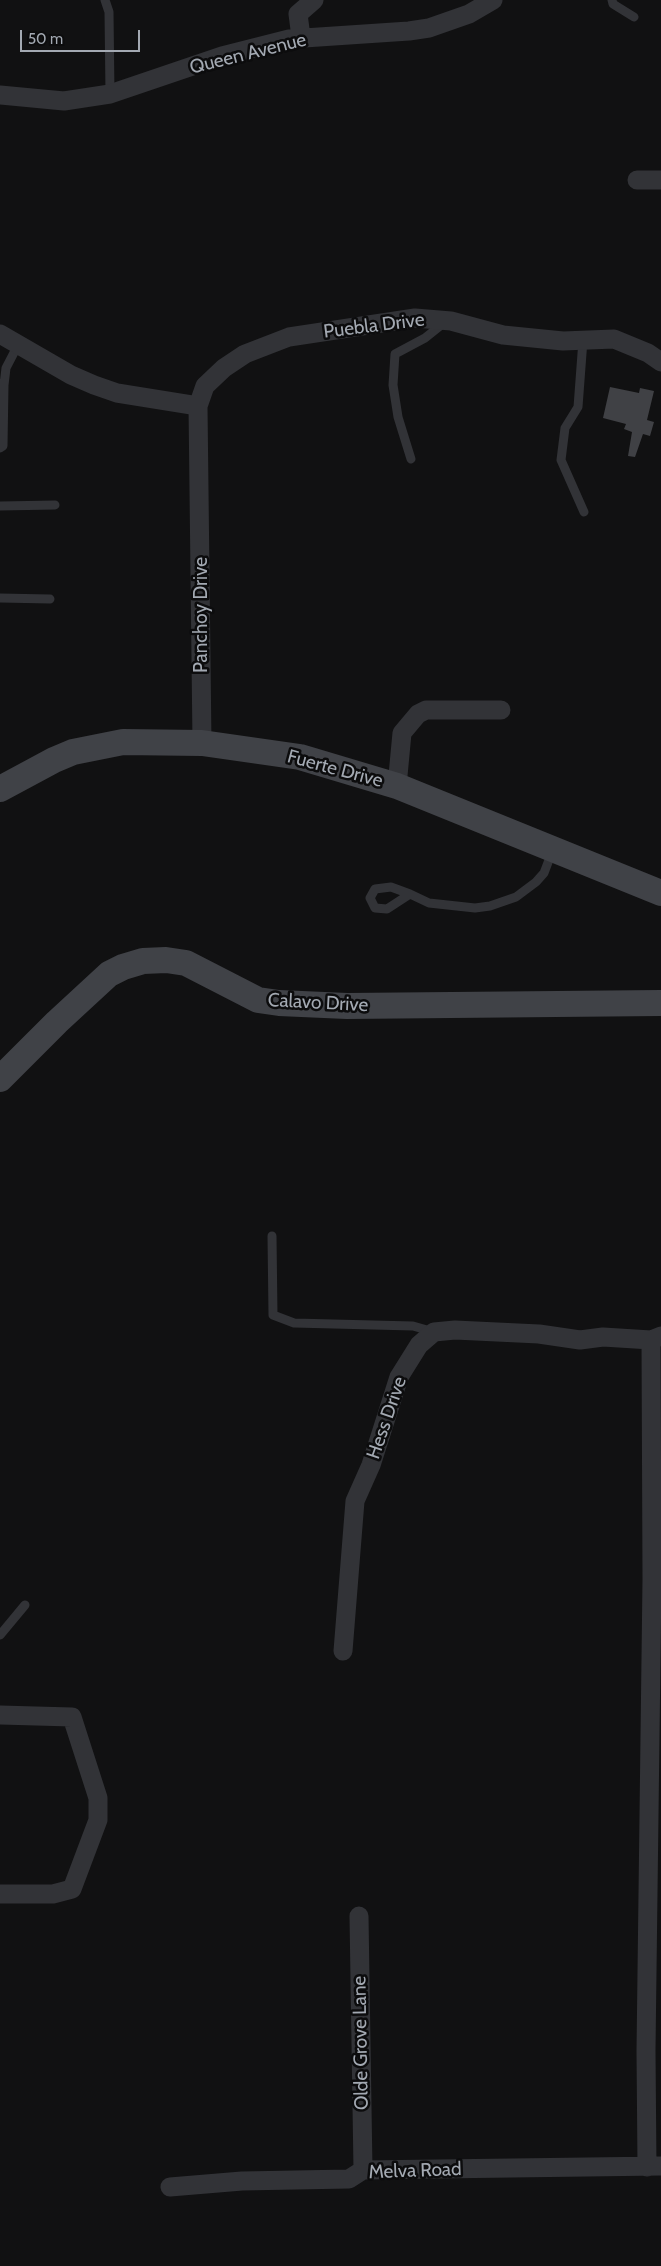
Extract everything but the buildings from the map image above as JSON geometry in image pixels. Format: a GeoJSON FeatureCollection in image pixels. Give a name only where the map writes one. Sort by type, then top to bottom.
{"type":"FeatureCollection","features":[{"type":"Feature","properties":{"kind":"street"},"geometry":{"type":"LineString","coordinates":[[301,37],[298,14],[314,0]]}},
{"type":"Feature","properties":{"kind":"street","name":"Queen Avenue"},"geometry":{"type":"LineString","coordinates":[[0,95],[64,101],[110,94],[222,56],[301,37],[409,31],[429,28],[469,14],[493,0]]}},
{"type":"Feature","properties":{"kind":"street"},"geometry":{"type":"LineString","coordinates":[[637,180],[661,180]]}},
{"type":"Feature","properties":{"kind":"street","name":"Puebla Drive"},"geometry":{"type":"LineString","coordinates":[[200,486],[198,406],[205,386],[224,368],[244,354],[289,337],[415,318],[448,320],[503,335],[563,341],[614,339],[648,353],[661,362]]}},
{"type":"Feature","properties":{"kind":"street"},"geometry":{"type":"LineString","coordinates":[[0,334],[19,343],[71,375],[105,388],[198,406]]}},
{"type":"Feature","properties":{"kind":"street","name":"Panchoy Drive"},"geometry":{"type":"LineString","coordinates":[[200,486],[202,743]]}},
{"type":"Feature","properties":{"kind":"street"},"geometry":{"type":"LineString","coordinates":[[397,786],[402,733],[418,714],[426,710],[501,710]]}},
{"type":"Feature","properties":{"kind":"street","name":"Fuerte Drive"},"geometry":{"type":"LineString","coordinates":[[0,789],[54,760],[90,747],[123,742],[202,743],[300,757],[397,786],[661,893]]}},
{"type":"Feature","properties":{"kind":"street","name":"Calavo Drive"},"geometry":{"type":"LineString","coordinates":[[0,1079],[57,1022],[109,974],[123,966],[142,961],[166,960],[186,963],[258,1000],[279,1003],[346,1006],[661,1003]]}},
{"type":"Feature","properties":{"kind":"street"},"geometry":{"type":"LineString","coordinates":[[434,1332],[455,1330],[539,1334],[580,1340],[603,1337],[656,1338],[656,1579],[646,2043],[654,2167]]}},
{"type":"Feature","properties":{"kind":"street","name":"Hess Drive"},"geometry":{"type":"LineString","coordinates":[[343,1652],[355,1501],[371,1465],[399,1377],[418,1345],[434,1332]]}},
{"type":"Feature","properties":{"kind":"street"},"geometry":{"type":"LineString","coordinates":[[0,1715],[72,1717],[98,1798],[98,1820],[72,1889],[53,1894],[0,1894]]}},
{"type":"Feature","properties":{"kind":"street","name":"Olde Grove Lane"},"geometry":{"type":"LineString","coordinates":[[359,1916],[363,2170]]}},
{"type":"Feature","properties":{"kind":"street","name":"Melva Road"},"geometry":{"type":"LineString","coordinates":[[170,2187],[242,2181],[349,2179],[363,2170],[654,2167]]}},
{"type":"Feature","properties":{"kind":"lane"},"geometry":{"type":"LineString","coordinates":[[105,0],[109,12],[110,94]]}},
{"type":"Feature","properties":{"kind":"lane"},"geometry":{"type":"LineString","coordinates":[[612,0],[613,4],[634,18]]}},
{"type":"Feature","properties":{"kind":"lane"},"geometry":{"type":"LineString","coordinates":[[411,459],[398,417],[393,385],[395,354],[425,338],[448,320]]}},
{"type":"Feature","properties":{"kind":"lane"},"geometry":{"type":"LineString","coordinates":[[583,339],[578,408],[566,428],[561,460],[584,512]]}},
{"type":"Feature","properties":{"kind":"lane"},"geometry":{"type":"LineString","coordinates":[[0,448],[3,446],[2,384],[6,368],[19,343]]}},
{"type":"Feature","properties":{"kind":"lane"},"geometry":{"type":"LineString","coordinates":[[0,506],[55,505]]}},
{"type":"Feature","properties":{"kind":"lane"},"geometry":{"type":"LineString","coordinates":[[0,598],[50,599]]}},
{"type":"Feature","properties":{"kind":"lane"},"geometry":{"type":"LineString","coordinates":[[410,894],[429,903],[475,908],[505,902],[526,890],[540,878],[544,873],[553,849]]}},
{"type":"Feature","properties":{"kind":"lane"},"geometry":{"type":"LineString","coordinates":[[272,1236],[273,1315],[294,1323],[413,1326],[434,1332]]}},
{"type":"Feature","properties":{"kind":"lane"},"geometry":{"type":"LineString","coordinates":[[0,1635],[24,1605]]}}]}
